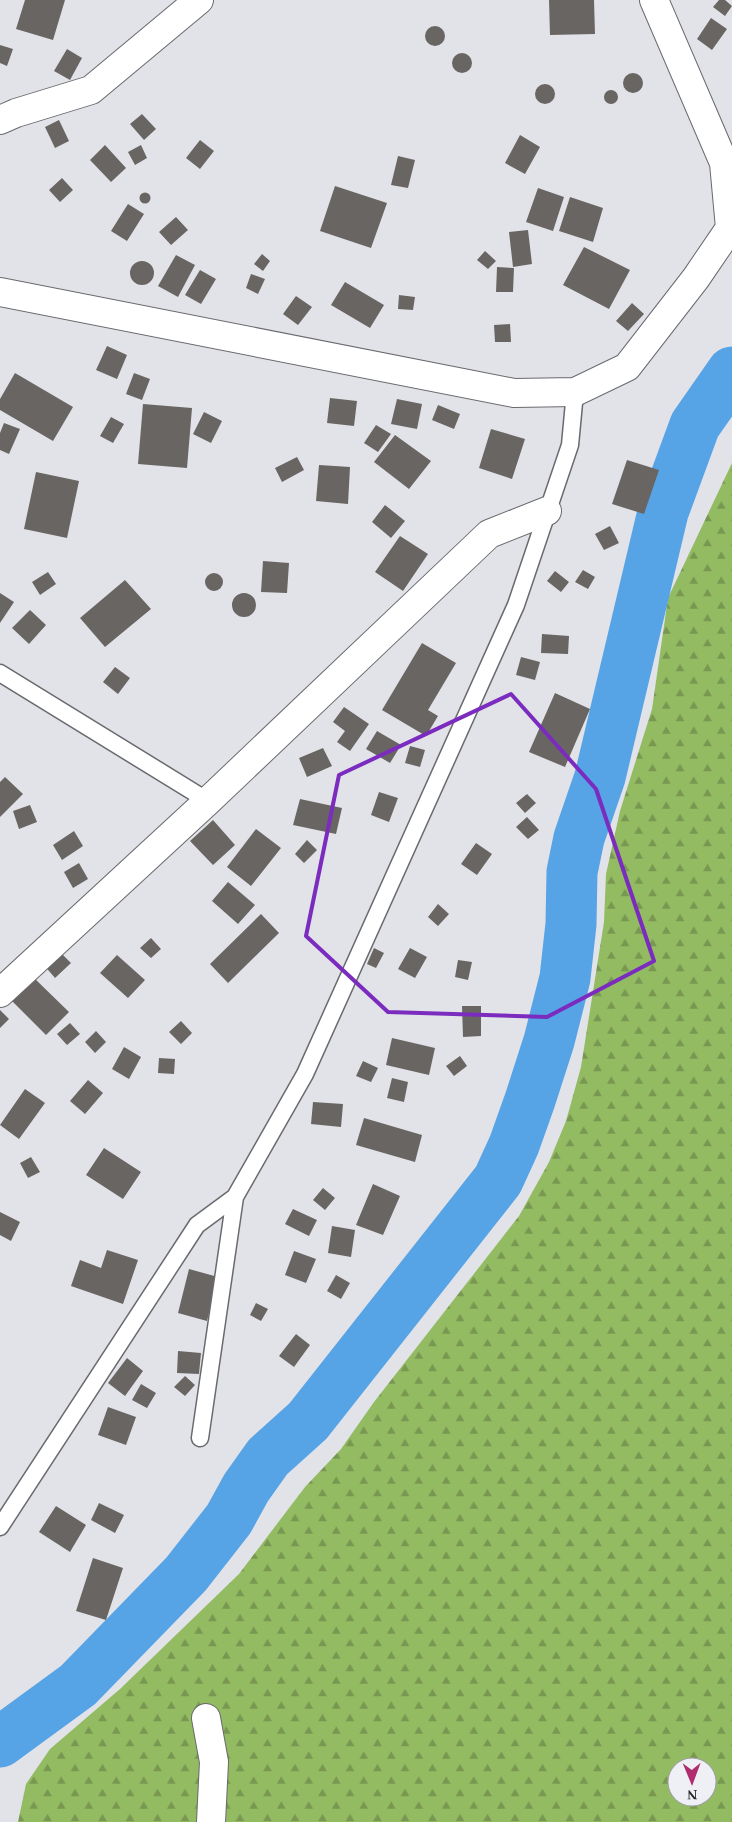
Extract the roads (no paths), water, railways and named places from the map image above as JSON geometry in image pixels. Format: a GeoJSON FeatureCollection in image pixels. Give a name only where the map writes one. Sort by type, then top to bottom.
{"type":"FeatureCollection","features":[{"type":"Feature","properties":{"kind":"street"},"geometry":{"type":"LineString","coordinates":[[0,120],[16,113],[91,90],[200,0]]}},
{"type":"Feature","properties":{"kind":"street"},"geometry":{"type":"LineString","coordinates":[[0,292],[514,394],[575,392],[627,367],[696,278],[724,252],[730,228],[723,134],[654,0]]}},
{"type":"Feature","properties":{"kind":"street"},"geometry":{"type":"LineString","coordinates":[[0,993],[208,801],[489,534],[547,511]]}},
{"type":"Feature","properties":{"kind":"street"},"geometry":{"type":"LineString","coordinates":[[206,1718],[214,1762],[210,1822]]}},
{"type":"Feature","properties":{"kind":"lane"},"geometry":{"type":"LineString","coordinates":[[200,1438],[235,1197],[305,1074],[516,604],[570,445],[575,392]]}},
{"type":"Feature","properties":{"kind":"lane"},"geometry":{"type":"LineString","coordinates":[[0,673],[208,801]]}},
{"type":"Feature","properties":{"kind":"lane"},"geometry":{"type":"LineString","coordinates":[[0,1527],[197,1226],[235,1197]]}},
{"type":"Feature","properties":{"kind":"waterway"},"geometry":{"type":"LineString","coordinates":[[0,1742],[78,1685],[186,1574],[229,1519],[246,1488],[268,1457],[308,1421],[498,1180],[514,1145],[530,1100],[549,1041],[565,978],[571,924],[572,872],[579,838],[600,777],[663,512],[695,425],[732,372]]}}]}
